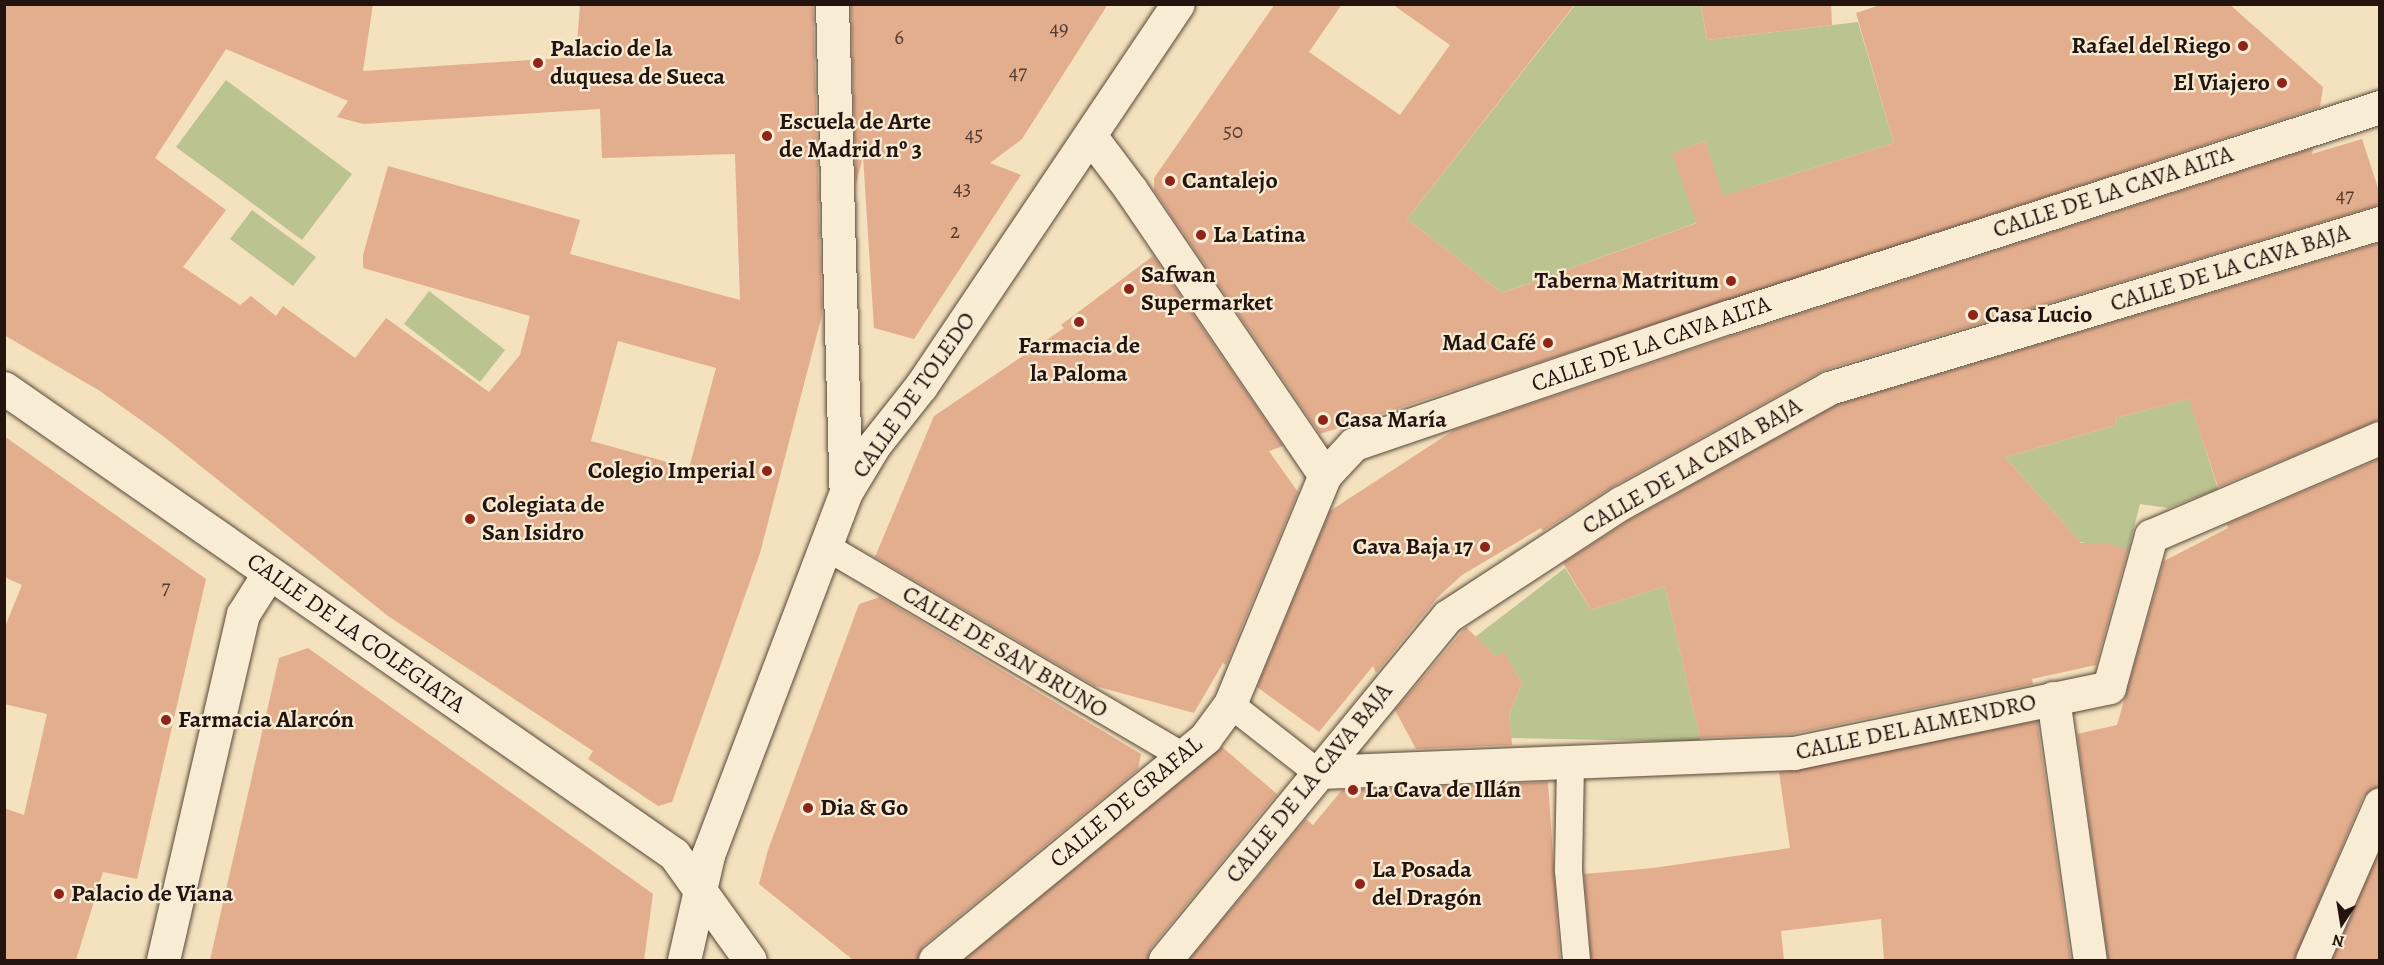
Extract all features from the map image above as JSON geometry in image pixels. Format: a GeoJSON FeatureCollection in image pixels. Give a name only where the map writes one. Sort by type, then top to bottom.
{"type":"FeatureCollection","features":[{"type":"Feature","properties":{"kind":"street"},"geometry":{"type":"LineString","coordinates":[[832,4],[846,492]]}},
{"type":"Feature","properties":{"kind":"street","name":"CALLE DE TOLEDO"},"geometry":{"type":"LineString","coordinates":[[684,960],[699,886],[846,492],[874,444],[921,386],[1092,138],[1178,4]]}},
{"type":"Feature","properties":{"kind":"street","name":"CALLE DE LA CAVA ALTA"},"geometry":{"type":"LineString","coordinates":[[1325,474],[1354,444],[1728,317],[2379,106]]}},
{"type":"Feature","properties":{"kind":"street"},"geometry":{"type":"LineString","coordinates":[[1092,138],[1131,190],[1325,474]]}},
{"type":"Feature","properties":{"kind":"street","name":"CALLE DE LA CAVA BAJA"},"geometry":{"type":"LineString","coordinates":[[1165,960],[1448,615],[1621,502],[1829,388],[2379,223]]}},
{"type":"Feature","properties":{"kind":"street","name":"CALLE DE LA COLEGIATA"},"geometry":{"type":"LineString","coordinates":[[4,388],[674,854],[699,886],[741,952],[750,960]]}},
{"type":"Feature","properties":{"kind":"street","name":"CALLE DEL ALMENDRO"},"geometry":{"type":"LineString","coordinates":[[1317,772],[1570,764],[1794,753],[2109,687],[2151,536],[2379,438]]}},
{"type":"Feature","properties":{"kind":"street","name":"CALLE DE GRAFAL"},"geometry":{"type":"LineString","coordinates":[[935,960],[1205,738],[1230,704],[1325,474]]}},
{"type":"Feature","properties":{"kind":"street","name":"CALLE DE SAN BRUNO"},"geometry":{"type":"LineString","coordinates":[[825,546],[1184,757]]}},
{"type":"Feature","properties":{"kind":"street"},"geometry":{"type":"LineString","coordinates":[[163,960],[243,614],[269,573]]}},
{"type":"Feature","properties":{"kind":"street"},"geometry":{"type":"LineString","coordinates":[[2053,698],[2090,960]]}},
{"type":"Feature","properties":{"kind":"street"},"geometry":{"type":"LineString","coordinates":[[1230,704],[1317,772]]}},
{"type":"Feature","properties":{"kind":"street"},"geometry":{"type":"LineString","coordinates":[[1570,764],[1568,870],[1576,960]]}},
{"type":"Feature","properties":{"kind":"street"},"geometry":{"type":"LineString","coordinates":[[2312,960],[2379,804]]}},
{"type":"Feature","properties":{"kind":"green space"},"geometry":{"type":"Polygon","coordinates":[[[1575,5],[1701,5],[1707,40],[1858,22],[1894,143],[1752,187],[1699,222],[1502,293],[1407,219],[1575,5]],[[1705,141],[1673,153],[1713,166],[1705,141]]]}},
{"type":"Feature","properties":{"kind":"green space"},"geometry":{"type":"Polygon","coordinates":[[[226,80],[352,174],[302,240],[176,147],[226,80]]]}},
{"type":"Feature","properties":{"kind":"green space"},"geometry":{"type":"Polygon","coordinates":[[[252,210],[316,257],[293,286],[230,239],[252,210]]]}},
{"type":"Feature","properties":{"kind":"green space"},"geometry":{"type":"Polygon","coordinates":[[[429,291],[505,350],[480,382],[404,324],[429,291]]]}},
{"type":"Feature","properties":{"kind":"green space"},"geometry":{"type":"Polygon","coordinates":[[[2204,395],[2194,413],[2218,489],[2168,508],[2140,504],[2128,551],[2080,542],[2005,457],[2116,425],[2115,418],[2204,395]]]}},
{"type":"Feature","properties":{"kind":"green space"},"geometry":{"type":"Polygon","coordinates":[[[1565,568],[1591,610],[1665,586],[1701,742],[1511,738],[1509,713],[1522,684],[1504,653],[1496,657],[1475,637],[1565,568]]]}},
{"type":"Feature","properties":{"kind":"building"},"geometry":{"type":"Polygon","coordinates":[[[4,4],[373,4],[363,71],[576,57],[580,4],[813,4],[822,315],[760,553],[672,802],[658,806],[588,759],[593,751],[388,616],[163,436],[100,391],[4,335],[4,4]],[[226,49],[155,158],[226,210],[183,267],[240,305],[251,296],[276,316],[283,306],[355,358],[386,318],[489,392],[520,355],[530,316],[363,268],[363,255],[388,166],[580,220],[570,254],[740,300],[735,154],[602,158],[600,109],[363,124],[337,117],[348,101],[226,49]],[[618,341],[591,441],[689,468],[716,368],[618,341]]]}},
{"type":"Feature","properties":{"kind":"building"},"geometry":{"type":"Polygon","coordinates":[[[851,4],[1108,4],[1022,139],[990,163],[1021,175],[914,339],[874,328],[863,156],[856,184],[851,4]]]}},
{"type":"Feature","properties":{"kind":"building"},"geometry":{"type":"Polygon","coordinates":[[[1275,4],[1342,4],[1309,52],[1400,115],[1450,45],[1392,4],[1575,4],[1407,219],[1502,293],[1697,223],[1672,153],[1705,141],[1723,196],[1894,143],[1856,13],[1883,4],[2229,4],[2323,87],[2320,107],[1320,434],[1154,190],[1154,178],[1275,4]]]}},
{"type":"Feature","properties":{"kind":"building"},"geometry":{"type":"Polygon","coordinates":[[[1701,4],[1831,4],[1832,25],[1707,40],[1701,4]]]}},
{"type":"Feature","properties":{"kind":"building"},"geometry":{"type":"Polygon","coordinates":[[[2362,139],[2379,191],[2379,205],[1824,370],[1612,487],[1543,531],[1541,528],[1462,575],[1437,598],[1376,673],[1373,666],[1319,732],[1257,687],[1330,511],[1454,430],[1734,335],[2313,148],[2312,154],[2362,139]]]}},
{"type":"Feature","properties":{"kind":"building"},"geometry":{"type":"Polygon","coordinates":[[[2379,243],[2379,420],[2218,487],[2189,399],[2115,418],[2116,425],[2005,457],[2081,543],[2106,543],[2128,550],[2096,665],[2032,679],[2033,684],[1792,734],[1700,738],[1665,586],[1591,610],[1563,563],[1631,519],[1836,405],[2379,243]]]}},
{"type":"Feature","properties":{"kind":"building"},"geometry":{"type":"Polygon","coordinates":[[[1153,256],[1283,446],[1269,451],[1298,492],[1226,665],[1223,663],[1194,713],[1095,686],[875,557],[934,416],[1064,328],[1061,325],[1153,256]]]}},
{"type":"Feature","properties":{"kind":"building"},"geometry":{"type":"Polygon","coordinates":[[[4,436],[206,579],[137,879],[103,872],[76,960],[4,960],[4,808],[24,815],[47,714],[4,704],[4,629],[22,585],[4,577],[4,436]]]}},
{"type":"Feature","properties":{"kind":"building"},"geometry":{"type":"Polygon","coordinates":[[[2379,459],[2379,786],[2363,797],[2294,960],[2108,959],[2077,734],[2117,725],[2164,561],[2228,528],[2227,524],[2379,459]]]}},
{"type":"Feature","properties":{"kind":"building"},"geometry":{"type":"Polygon","coordinates":[[[880,597],[1141,754],[1138,769],[923,946],[917,960],[853,960],[759,884],[768,850],[859,604],[880,597]]]}},
{"type":"Feature","properties":{"kind":"building"},"geometry":{"type":"Polygon","coordinates":[[[1466,627],[1496,657],[1504,652],[1522,684],[1509,713],[1512,745],[1416,749],[1395,710],[1466,627]]]}},
{"type":"Feature","properties":{"kind":"building"},"geometry":{"type":"Polygon","coordinates":[[[308,648],[653,894],[644,960],[210,960],[279,658],[308,648]]]}},
{"type":"Feature","properties":{"kind":"building"},"geometry":{"type":"Polygon","coordinates":[[[2037,721],[2071,960],[1884,960],[1881,919],[1781,931],[1784,960],[1591,960],[1584,874],[1653,868],[1790,848],[1779,772],[2037,721]]]}},
{"type":"Feature","properties":{"kind":"building"},"geometry":{"type":"Polygon","coordinates":[[[1222,747],[1277,794],[1151,948],[1147,960],[964,960],[1222,747]]]}},
{"type":"Feature","properties":{"kind":"building"},"geometry":{"type":"Polygon","coordinates":[[[1548,782],[1560,960],[1189,960],[1306,819],[1313,825],[1342,790],[1548,782]]]}},
{"type":"Feature","properties":{"kind":"building"},"geometry":{"type":"Polygon","coordinates":[[[2379,852],[2379,960],[2332,960],[2379,852]]]}},
{"type":"Feature","properties":{"kind":"place","name":"Rafael del Riego"},"geometry":{"type":"Point","coordinates":[2243,46]}},
{"type":"Feature","properties":{"kind":"place","name":"Palacio de la duquesa de Sueca"},"geometry":{"type":"Point","coordinates":[538,63]}},
{"type":"Feature","properties":{"kind":"place","name":"El Viajero"},"geometry":{"type":"Point","coordinates":[2282,83]}},
{"type":"Feature","properties":{"kind":"place","name":"Escuela de Arte de Madrid nº 3"},"geometry":{"type":"Point","coordinates":[767,136]}},
{"type":"Feature","properties":{"kind":"place","name":"Cantalejo"},"geometry":{"type":"Point","coordinates":[1170,181]}},
{"type":"Feature","properties":{"kind":"place","name":"La Latina"},"geometry":{"type":"Point","coordinates":[1201,235]}},
{"type":"Feature","properties":{"kind":"place","name":"Taberna Matritum"},"geometry":{"type":"Point","coordinates":[1731,281]}},
{"type":"Feature","properties":{"kind":"place","name":"Safwan Supermarket"},"geometry":{"type":"Point","coordinates":[1129,289]}},
{"type":"Feature","properties":{"kind":"place","name":"Casa Lucio"},"geometry":{"type":"Point","coordinates":[1973,315]}},
{"type":"Feature","properties":{"kind":"place","name":"Farmacia de la Paloma"},"geometry":{"type":"Point","coordinates":[1079,322]}},
{"type":"Feature","properties":{"kind":"place","name":"Mad Café"},"geometry":{"type":"Point","coordinates":[1548,343]}},
{"type":"Feature","properties":{"kind":"place","name":"Casa María"},"geometry":{"type":"Point","coordinates":[1323,420]}},
{"type":"Feature","properties":{"kind":"place","name":"Colegio Imperial"},"geometry":{"type":"Point","coordinates":[767,471]}},
{"type":"Feature","properties":{"kind":"place","name":"Colegiata de San Isidro"},"geometry":{"type":"Point","coordinates":[470,519]}},
{"type":"Feature","properties":{"kind":"place","name":"Cava Baja 17"},"geometry":{"type":"Point","coordinates":[1485,547]}},
{"type":"Feature","properties":{"kind":"place","name":"Farmacia Alarcón"},"geometry":{"type":"Point","coordinates":[166,720]}},
{"type":"Feature","properties":{"kind":"place","name":"La Cava de Illán"},"geometry":{"type":"Point","coordinates":[1353,790]}},
{"type":"Feature","properties":{"kind":"place","name":"Dia & Go"},"geometry":{"type":"Point","coordinates":[808,808]}},
{"type":"Feature","properties":{"kind":"place","name":"La Posada del Dragón"},"geometry":{"type":"Point","coordinates":[1360,884]}},
{"type":"Feature","properties":{"kind":"place","name":"Palacio de Viana"},"geometry":{"type":"Point","coordinates":[59,894]}}]}
